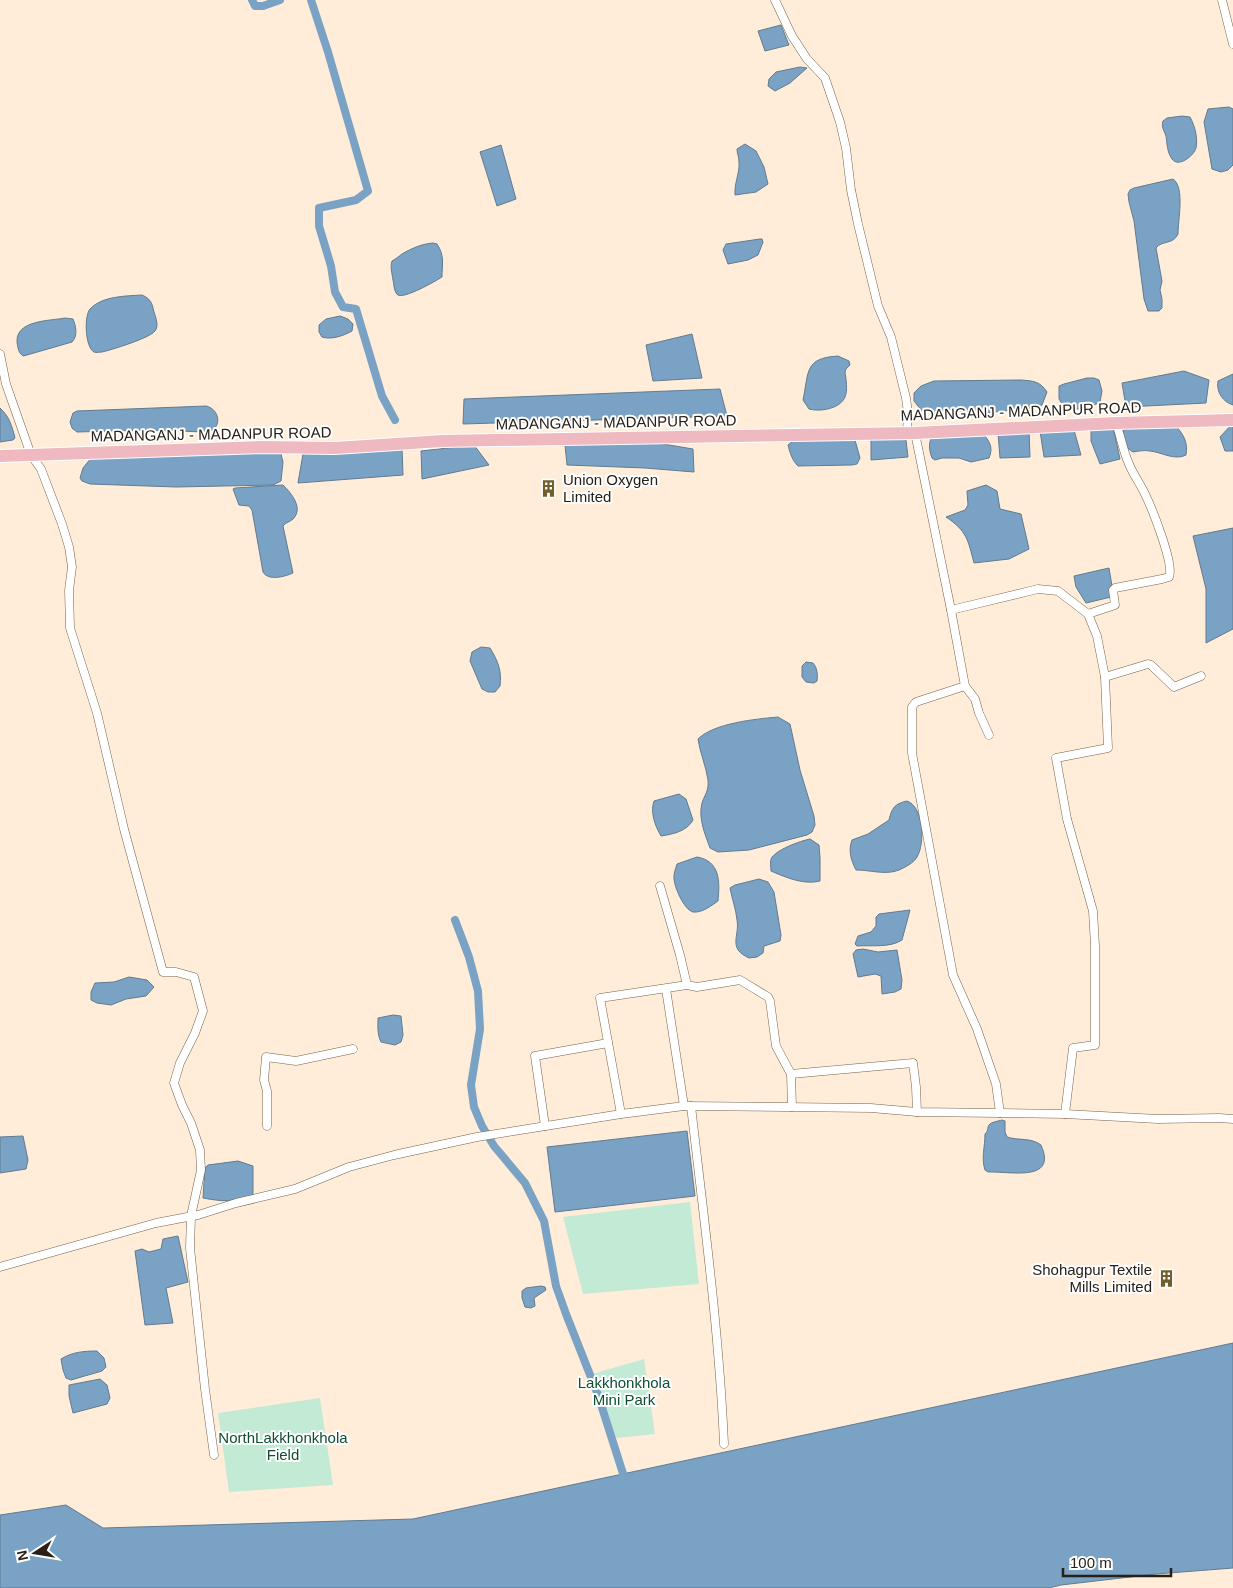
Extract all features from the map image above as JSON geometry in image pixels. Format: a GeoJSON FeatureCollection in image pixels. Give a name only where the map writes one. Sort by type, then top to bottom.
{"type":"FeatureCollection","features":[{"type":"Feature","properties":{"kind":"main road","name":"MADANGANJ - MADANPUR ROAD"},"geometry":{"type":"LineString","coordinates":[[0,456],[261,447],[335,448],[442,441],[911,432],[1233,420]]}},
{"type":"Feature","properties":{"kind":"street"},"geometry":{"type":"LineString","coordinates":[[776,0],[792,36],[807,59],[825,78],[840,122],[858,224],[878,306],[891,337],[906,398],[911,432],[951,610],[965,686],[975,699],[989,735]]}},
{"type":"Feature","properties":{"kind":"street"},"geometry":{"type":"LineString","coordinates":[[1222,0],[1233,44]]}},
{"type":"Feature","properties":{"kind":"street"},"geometry":{"type":"LineString","coordinates":[[0,354],[6,384],[31,455],[41,469],[69,547],[72,567],[69,590],[70,628],[97,713],[124,829],[162,972],[176,972],[194,977],[203,1011],[195,1033],[180,1063],[174,1083],[182,1105],[192,1123],[200,1150],[201,1170],[190,1216],[190,1248],[214,1455]]}},
{"type":"Feature","properties":{"kind":"street"},"geometry":{"type":"LineString","coordinates":[[1088,614],[1115,605],[1113,590],[1115,588],[1162,579],[1169,577],[1171,574],[1167,554],[1155,519],[1144,491],[1128,463],[1116,423]]}},
{"type":"Feature","properties":{"kind":"street"},"geometry":{"type":"LineString","coordinates":[[951,610],[1038,589],[1058,591],[1088,614],[1097,636],[1105,677],[1108,748],[1056,758],[1067,820],[1093,911],[1095,946],[1094,1046],[1073,1048],[1065,1114]]}},
{"type":"Feature","properties":{"kind":"street"},"geometry":{"type":"LineString","coordinates":[[1105,677],[1148,664],[1174,687],[1201,676]]}},
{"type":"Feature","properties":{"kind":"street"},"geometry":{"type":"LineString","coordinates":[[965,686],[916,702],[912,708],[912,754],[953,975],[977,1029],[996,1084],[1000,1113]]}},
{"type":"Feature","properties":{"kind":"street"},"geometry":{"type":"LineString","coordinates":[[660,886],[687,985]]}},
{"type":"Feature","properties":{"kind":"street"},"geometry":{"type":"LineString","coordinates":[[621,1114],[600,998],[687,985],[697,987],[740,980],[766,995],[770,1001],[776,1046],[791,1074],[792,1107]]}},
{"type":"Feature","properties":{"kind":"street"},"geometry":{"type":"LineString","coordinates":[[666,989],[688,1106],[712,1281],[724,1444]]}},
{"type":"Feature","properties":{"kind":"street"},"geometry":{"type":"LineString","coordinates":[[545,1126],[535,1056],[608,1043]]}},
{"type":"Feature","properties":{"kind":"street"},"geometry":{"type":"LineString","coordinates":[[267,1126],[267,1091],[264,1080],[266,1057],[296,1062],[353,1049]]}},
{"type":"Feature","properties":{"kind":"street"},"geometry":{"type":"LineString","coordinates":[[791,1074],[912,1063],[916,1087],[917,1112]]}},
{"type":"Feature","properties":{"kind":"street"},"geometry":{"type":"LineString","coordinates":[[0,1267],[156,1223],[294,1189],[349,1167],[394,1155],[477,1137],[621,1114],[688,1106],[871,1108],[917,1112],[1065,1114],[1158,1119],[1219,1118],[1233,1120]]}},
{"type":"Feature","properties":{"kind":"green space"},"geometry":{"type":"Polygon","coordinates":[[[690,1202],[699,1284],[583,1294],[563,1217],[690,1202]]]}},
{"type":"Feature","properties":{"kind":"green space","name":"Lakkhonkhola Mini Park"},"geometry":{"type":"Polygon","coordinates":[[[644,1359],[655,1434],[616,1438],[592,1374],[644,1359]]]}},
{"type":"Feature","properties":{"kind":"green space","name":"NorthLakkhonkhola Field"},"geometry":{"type":"Polygon","coordinates":[[[320,1398],[333,1485],[229,1492],[218,1413],[320,1398]]]}},
{"type":"Feature","properties":{"kind":"water"},"geometry":{"type":"Polygon","coordinates":[[[781,25],[789,45],[765,51],[758,31],[781,25]]]}},
{"type":"Feature","properties":{"kind":"water"},"geometry":{"type":"Polygon","coordinates":[[[800,67],[807,68],[790,83],[775,91],[768,86],[769,79],[776,72],[800,67]]]}},
{"type":"Feature","properties":{"kind":"water"},"geometry":{"type":"Polygon","coordinates":[[[1229,107],[1233,109],[1233,165],[1228,170],[1221,172],[1212,169],[1204,122],[1208,109],[1229,107]]]}},
{"type":"Feature","properties":{"kind":"water"},"geometry":{"type":"Polygon","coordinates":[[[1190,117],[1196,132],[1197,144],[1195,151],[1186,160],[1178,162],[1172,159],[1169,153],[1162,123],[1167,118],[1190,117]]]}},
{"type":"Feature","properties":{"kind":"water"},"geometry":{"type":"Polygon","coordinates":[[[745,144],[756,151],[764,167],[768,184],[756,192],[735,195],[739,166],[737,149],[745,144]]]}},
{"type":"Feature","properties":{"kind":"water"},"geometry":{"type":"Polygon","coordinates":[[[501,145],[516,199],[497,206],[480,152],[501,145]]]}},
{"type":"Feature","properties":{"kind":"water"},"geometry":{"type":"Polygon","coordinates":[[[1173,179],[1177,183],[1180,196],[1178,234],[1173,240],[1156,248],[1162,281],[1160,290],[1162,308],[1159,311],[1148,311],[1144,299],[1134,221],[1128,194],[1134,188],[1173,179]]]}},
{"type":"Feature","properties":{"kind":"water"},"geometry":{"type":"Polygon","coordinates":[[[762,239],[763,242],[758,255],[748,260],[728,264],[723,250],[726,244],[762,239]]]}},
{"type":"Feature","properties":{"kind":"water"},"geometry":{"type":"Polygon","coordinates":[[[433,243],[437,244],[441,252],[442,277],[413,292],[401,296],[398,295],[394,286],[391,268],[392,261],[413,248],[433,243]]]}},
{"type":"Feature","properties":{"kind":"water"},"geometry":{"type":"Polygon","coordinates":[[[142,295],[152,304],[157,322],[155,331],[146,337],[130,343],[102,352],[94,352],[89,344],[86,331],[90,309],[101,301],[108,299],[142,295]]]}},
{"type":"Feature","properties":{"kind":"water"},"geometry":{"type":"Polygon","coordinates":[[[340,316],[348,319],[353,324],[352,331],[337,337],[322,337],[319,332],[319,325],[326,319],[340,316]]]}},
{"type":"Feature","properties":{"kind":"water"},"geometry":{"type":"Polygon","coordinates":[[[65,318],[73,319],[75,325],[76,334],[72,342],[23,356],[20,353],[17,342],[18,335],[22,329],[35,323],[65,318]]]}},
{"type":"Feature","properties":{"kind":"water"},"geometry":{"type":"Polygon","coordinates":[[[692,334],[702,378],[653,381],[646,345],[692,334]]]}},
{"type":"Feature","properties":{"kind":"water"},"geometry":{"type":"Polygon","coordinates":[[[838,356],[849,361],[850,365],[845,372],[847,388],[845,397],[839,404],[829,409],[809,409],[803,400],[810,368],[819,360],[838,356]]]}},
{"type":"Feature","properties":{"kind":"water"},"geometry":{"type":"Polygon","coordinates":[[[1184,371],[1209,380],[1206,403],[1126,407],[1122,383],[1184,371]]]}},
{"type":"Feature","properties":{"kind":"water"},"geometry":{"type":"Polygon","coordinates":[[[1233,374],[1233,405],[1226,402],[1221,396],[1218,389],[1218,381],[1233,374]]]}},
{"type":"Feature","properties":{"kind":"water"},"geometry":{"type":"Polygon","coordinates":[[[1087,378],[1099,380],[1102,391],[1100,402],[1082,409],[1064,407],[1059,399],[1059,386],[1087,378]]]}},
{"type":"Feature","properties":{"kind":"water"},"geometry":{"type":"Polygon","coordinates":[[[1021,380],[1036,382],[1044,388],[1047,392],[1042,405],[1027,409],[955,414],[922,411],[914,401],[914,393],[921,386],[934,381],[1021,380]]]}},
{"type":"Feature","properties":{"kind":"water"},"geometry":{"type":"Polygon","coordinates":[[[720,389],[727,416],[463,424],[464,399],[720,389]]]}},
{"type":"Feature","properties":{"kind":"water"},"geometry":{"type":"Polygon","coordinates":[[[206,406],[214,411],[218,419],[216,427],[207,432],[147,430],[77,432],[72,428],[70,422],[73,413],[77,411],[206,406]]]}},
{"type":"Feature","properties":{"kind":"water"},"geometry":{"type":"Polygon","coordinates":[[[0,408],[6,414],[13,429],[15,438],[13,440],[0,442],[0,408]]]}},
{"type":"Feature","properties":{"kind":"water"},"geometry":{"type":"Polygon","coordinates":[[[1233,423],[1233,451],[1225,451],[1220,437],[1233,423]]]}},
{"type":"Feature","properties":{"kind":"water"},"geometry":{"type":"Polygon","coordinates":[[[1175,425],[1186,442],[1186,455],[1182,457],[1173,457],[1148,451],[1133,452],[1128,448],[1123,435],[1124,429],[1175,425]]]}},
{"type":"Feature","properties":{"kind":"water"},"geometry":{"type":"Polygon","coordinates":[[[1091,427],[1113,427],[1120,459],[1100,464],[1091,441],[1091,427]]]}},
{"type":"Feature","properties":{"kind":"water"},"geometry":{"type":"Polygon","coordinates":[[[1029,429],[1030,457],[1000,458],[998,433],[1029,429]]]}},
{"type":"Feature","properties":{"kind":"water"},"geometry":{"type":"Polygon","coordinates":[[[1074,430],[1081,455],[1044,457],[1040,431],[1074,430]]]}},
{"type":"Feature","properties":{"kind":"water"},"geometry":{"type":"Polygon","coordinates":[[[981,432],[990,444],[989,458],[971,462],[959,458],[935,460],[932,458],[929,446],[933,435],[981,432]]]}},
{"type":"Feature","properties":{"kind":"water"},"geometry":{"type":"Polygon","coordinates":[[[871,436],[906,440],[908,457],[871,460],[871,436]]]}},
{"type":"Feature","properties":{"kind":"water"},"geometry":{"type":"Polygon","coordinates":[[[852,437],[855,440],[860,458],[857,464],[852,465],[798,466],[790,454],[788,445],[794,440],[852,437]]]}},
{"type":"Feature","properties":{"kind":"water"},"geometry":{"type":"Polygon","coordinates":[[[645,441],[693,449],[694,472],[567,465],[565,445],[645,441]]]}},
{"type":"Feature","properties":{"kind":"water"},"geometry":{"type":"Polygon","coordinates":[[[474,445],[489,465],[422,479],[421,451],[474,445]]]}},
{"type":"Feature","properties":{"kind":"water"},"geometry":{"type":"Polygon","coordinates":[[[402,448],[403,475],[298,483],[303,454],[321,451],[402,448]]]}},
{"type":"Feature","properties":{"kind":"water"},"geometry":{"type":"Polygon","coordinates":[[[280,450],[283,462],[281,481],[273,485],[176,487],[90,484],[82,481],[80,478],[83,468],[92,457],[280,450]]]}},
{"type":"Feature","properties":{"kind":"water"},"geometry":{"type":"Polygon","coordinates":[[[283,485],[293,496],[297,506],[296,515],[283,526],[293,573],[281,577],[269,577],[263,572],[252,510],[249,506],[239,505],[233,489],[283,485]]]}},
{"type":"Feature","properties":{"kind":"water"},"geometry":{"type":"Polygon","coordinates":[[[986,485],[997,491],[1000,509],[1021,514],[1029,549],[1009,559],[974,563],[963,532],[946,517],[965,510],[968,505],[967,491],[986,485]]]}},
{"type":"Feature","properties":{"kind":"water"},"geometry":{"type":"Polygon","coordinates":[[[1233,528],[1233,629],[1206,643],[1206,589],[1193,536],[1233,528]]]}},
{"type":"Feature","properties":{"kind":"water"},"geometry":{"type":"Polygon","coordinates":[[[1109,568],[1113,592],[1111,597],[1086,603],[1076,587],[1074,576],[1109,568]]]}},
{"type":"Feature","properties":{"kind":"water"},"geometry":{"type":"Polygon","coordinates":[[[481,647],[490,648],[499,666],[500,686],[495,692],[488,692],[482,689],[470,661],[472,652],[481,647]]]}},
{"type":"Feature","properties":{"kind":"water"},"geometry":{"type":"Polygon","coordinates":[[[806,662],[813,663],[817,671],[817,681],[814,683],[806,682],[802,677],[802,666],[806,662]]]}},
{"type":"Feature","properties":{"kind":"water"},"geometry":{"type":"Polygon","coordinates":[[[778,717],[790,724],[800,770],[814,816],[815,825],[812,832],[807,835],[749,850],[718,852],[710,848],[701,820],[702,803],[707,790],[708,780],[698,739],[714,729],[747,721],[778,717]]]}},
{"type":"Feature","properties":{"kind":"water"},"geometry":{"type":"Polygon","coordinates":[[[679,794],[686,799],[693,820],[684,829],[661,836],[654,819],[654,801],[679,794]]]}},
{"type":"Feature","properties":{"kind":"water"},"geometry":{"type":"Polygon","coordinates":[[[907,801],[917,810],[920,818],[922,835],[920,851],[916,858],[912,863],[893,872],[856,870],[850,848],[852,840],[868,834],[889,820],[894,807],[907,801]]]}},
{"type":"Feature","properties":{"kind":"water"},"geometry":{"type":"Polygon","coordinates":[[[810,839],[819,845],[820,881],[802,881],[771,871],[771,859],[777,852],[810,839]]]}},
{"type":"Feature","properties":{"kind":"water"},"geometry":{"type":"Polygon","coordinates":[[[697,857],[705,859],[714,867],[717,873],[719,894],[718,901],[703,910],[693,912],[686,907],[680,897],[675,885],[674,874],[677,864],[697,857]]]}},
{"type":"Feature","properties":{"kind":"water"},"geometry":{"type":"Polygon","coordinates":[[[759,879],[768,882],[774,892],[781,935],[780,941],[764,946],[763,953],[757,957],[749,958],[742,954],[736,946],[737,920],[730,888],[759,879]]]}},
{"type":"Feature","properties":{"kind":"water"},"geometry":{"type":"Polygon","coordinates":[[[910,910],[902,940],[886,945],[857,946],[855,944],[858,936],[871,932],[876,926],[876,917],[879,914],[910,910]]]}},
{"type":"Feature","properties":{"kind":"water"},"geometry":{"type":"Polygon","coordinates":[[[863,949],[878,952],[897,950],[902,980],[901,989],[882,994],[881,976],[875,974],[858,977],[853,954],[856,950],[863,949]]]}},
{"type":"Feature","properties":{"kind":"water"},"geometry":{"type":"Polygon","coordinates":[[[129,977],[147,980],[154,987],[146,996],[126,999],[111,1005],[91,1000],[91,992],[95,983],[114,982],[129,977]]]}},
{"type":"Feature","properties":{"kind":"water"},"geometry":{"type":"Polygon","coordinates":[[[393,1015],[401,1016],[403,1035],[401,1042],[395,1045],[381,1042],[378,1030],[378,1018],[393,1015]]]}},
{"type":"Feature","properties":{"kind":"water"},"geometry":{"type":"Polygon","coordinates":[[[1002,1120],[1005,1121],[1007,1137],[1029,1140],[1041,1145],[1044,1157],[1043,1165],[1037,1170],[1018,1173],[988,1172],[985,1170],[983,1157],[985,1134],[990,1124],[1002,1120]]]}},
{"type":"Feature","properties":{"kind":"water"},"geometry":{"type":"Polygon","coordinates":[[[687,1131],[695,1196],[555,1212],[547,1147],[687,1131]]]}},
{"type":"Feature","properties":{"kind":"water"},"geometry":{"type":"Polygon","coordinates":[[[23,1136],[28,1160],[26,1169],[0,1173],[0,1137],[23,1136]]]}},
{"type":"Feature","properties":{"kind":"water"},"geometry":{"type":"Polygon","coordinates":[[[238,1161],[253,1166],[253,1195],[228,1201],[203,1198],[205,1168],[208,1165],[238,1161]]]}},
{"type":"Feature","properties":{"kind":"water"},"geometry":{"type":"Polygon","coordinates":[[[178,1236],[188,1282],[166,1288],[173,1323],[145,1325],[135,1251],[142,1249],[149,1252],[161,1249],[163,1239],[178,1236]]]}},
{"type":"Feature","properties":{"kind":"water"},"geometry":{"type":"Polygon","coordinates":[[[545,1287],[546,1290],[534,1298],[535,1306],[531,1308],[525,1307],[522,1291],[526,1288],[545,1287]]]}},
{"type":"Feature","properties":{"kind":"water"},"geometry":{"type":"Polygon","coordinates":[[[1233,1343],[1233,1568],[1156,1574],[1049,1588],[0,1588],[0,1515],[66,1505],[103,1528],[413,1519],[1233,1343]]]}},
{"type":"Feature","properties":{"kind":"water"},"geometry":{"type":"Polygon","coordinates":[[[97,1351],[104,1358],[106,1367],[102,1371],[71,1380],[66,1378],[61,1359],[78,1352],[97,1351]]]}},
{"type":"Feature","properties":{"kind":"water"},"geometry":{"type":"Polygon","coordinates":[[[100,1379],[107,1385],[110,1398],[107,1404],[73,1413],[69,1396],[69,1385],[100,1379]]]}},
{"type":"Feature","properties":{"kind":"waterway"},"geometry":{"type":"LineString","coordinates":[[252,0],[255,6],[263,6],[280,0]]}},
{"type":"Feature","properties":{"kind":"waterway"},"geometry":{"type":"LineString","coordinates":[[311,0],[368,191],[356,200],[319,208],[319,226],[331,266],[335,292],[343,307],[356,309],[382,396],[395,420]]}},
{"type":"Feature","properties":{"kind":"waterway"},"geometry":{"type":"LineString","coordinates":[[455,920],[469,957],[478,991],[480,1029],[471,1085],[474,1107],[482,1126],[494,1146],[525,1183],[544,1221],[556,1286],[598,1395],[626,1483]]}},
{"type":"Feature","properties":{"kind":"place","name":"Union Oxygen Limited"},"geometry":{"type":"Point","coordinates":[549,488]}},
{"type":"Feature","properties":{"kind":"place","name":"Shohagpur Textile Mills Limited"},"geometry":{"type":"Point","coordinates":[1166,1278]}}]}
